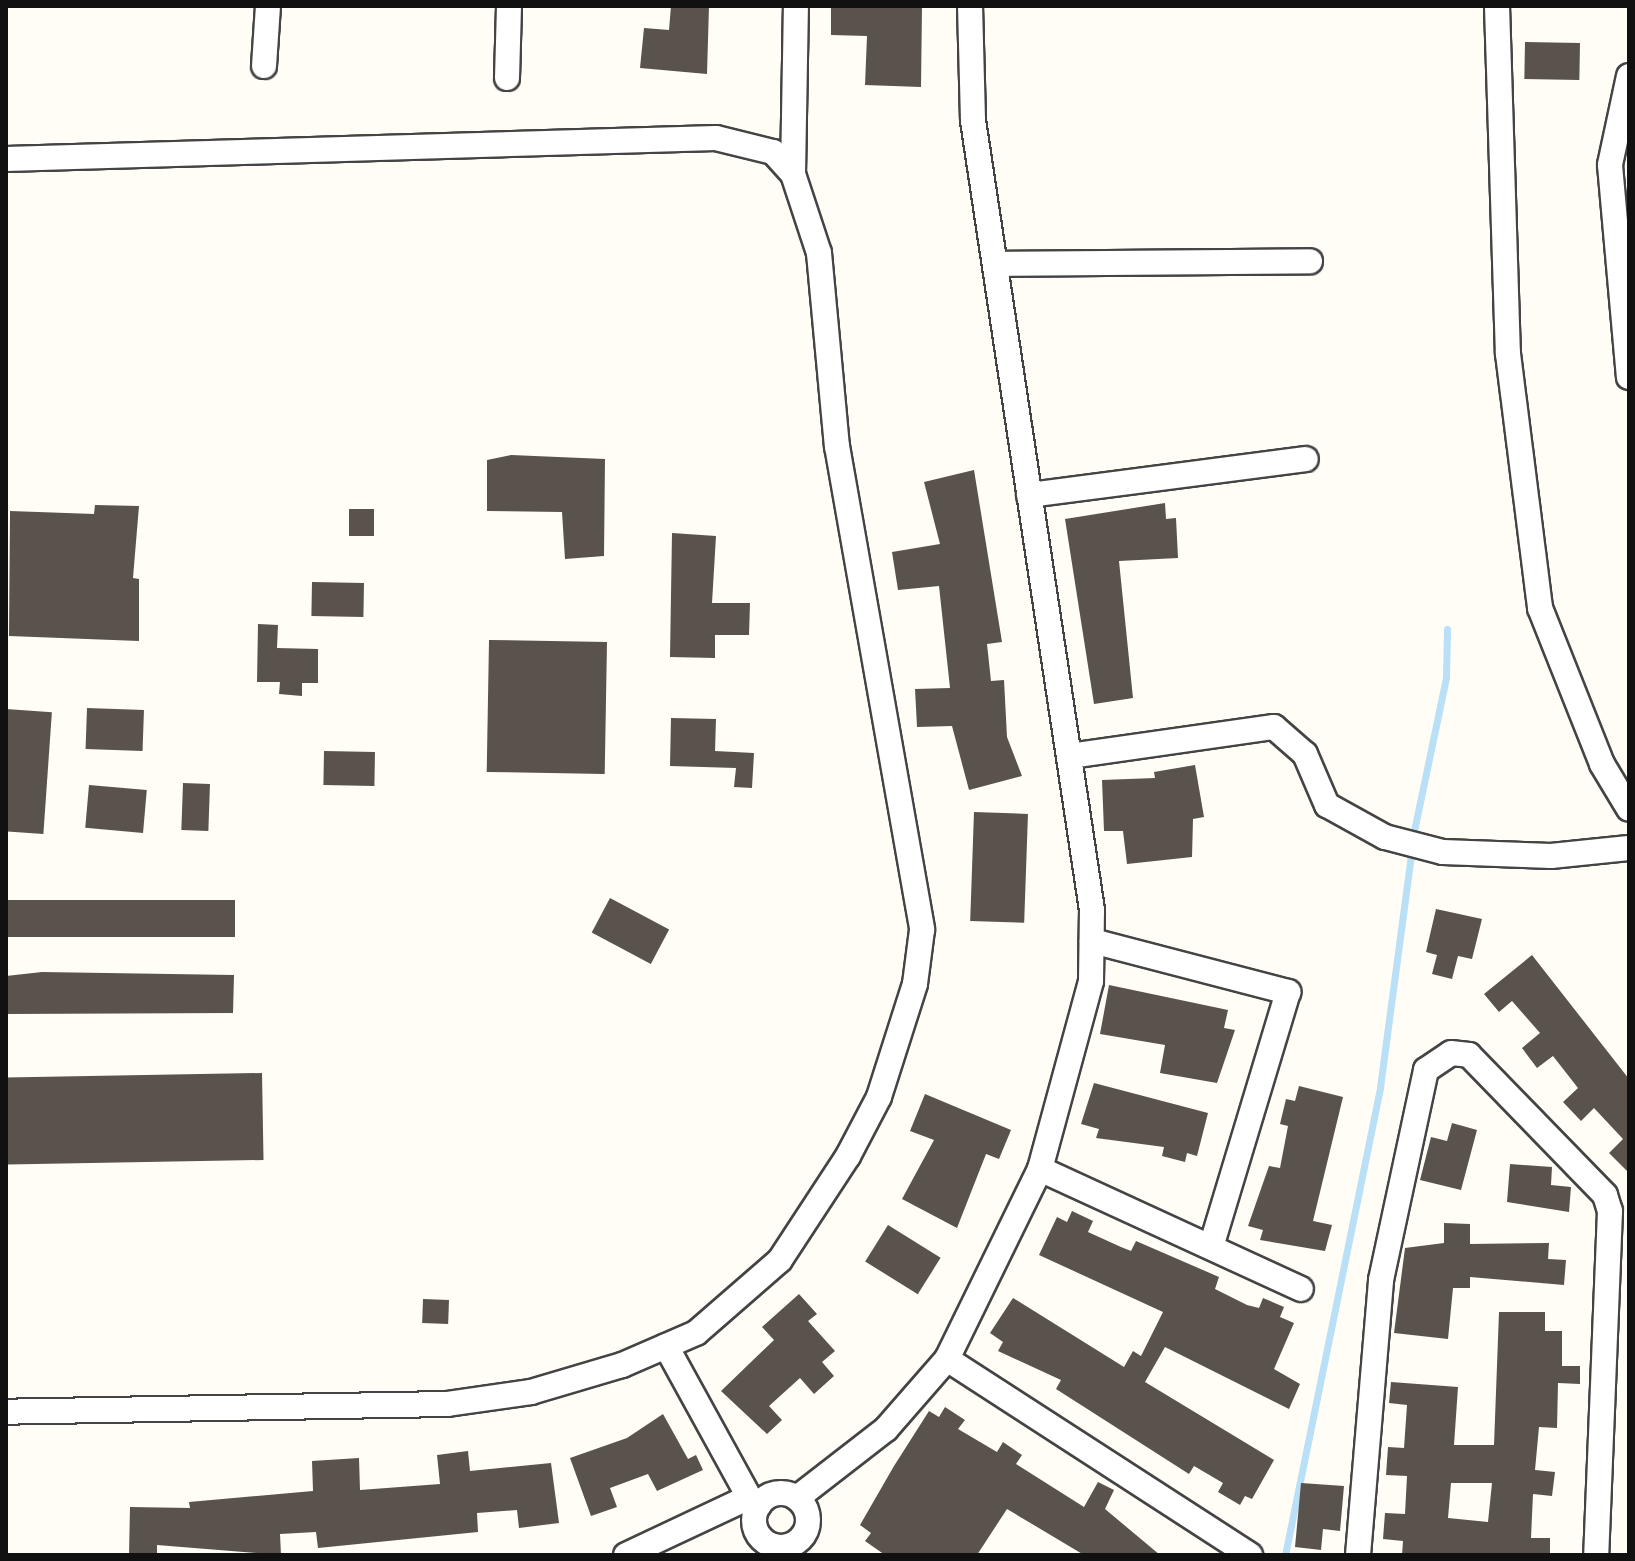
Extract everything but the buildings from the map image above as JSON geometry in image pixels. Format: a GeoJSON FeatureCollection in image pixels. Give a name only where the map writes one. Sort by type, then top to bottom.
{"type":"FeatureCollection","features":[{"type":"Feature","properties":{"kind":"street"},"geometry":{"type":"LineString","coordinates":[[264,66],[268,6]]}},
{"type":"Feature","properties":{"kind":"street"},"geometry":{"type":"LineString","coordinates":[[507,78],[509,6]]}},
{"type":"Feature","properties":{"kind":"street"},"geometry":{"type":"LineString","coordinates":[[6,1412],[448,1404],[531,1392],[666,1346],[746,1295],[815,1215],[879,1097],[915,984],[922,930],[837,446],[819,253],[793,174],[796,6]]}},
{"type":"Feature","properties":{"kind":"street"},"geometry":{"type":"LineString","coordinates":[[797,1498],[886,1429],[947,1359],[1040,1169],[1076,1055],[1092,941],[1070,756],[973,120],[970,6]]}},
{"type":"Feature","properties":{"kind":"street"},"geometry":{"type":"LineString","coordinates":[[1497,6],[1508,354],[1540,608],[1602,764],[1629,809]]}},
{"type":"Feature","properties":{"kind":"street"},"geometry":{"type":"LineString","coordinates":[[1629,76],[1613,127],[1620,189],[1629,377]]}},
{"type":"Feature","properties":{"kind":"street"},"geometry":{"type":"LineString","coordinates":[[6,159],[716,138],[773,152],[793,174]]}},
{"type":"Feature","properties":{"kind":"street"},"geometry":{"type":"LineString","coordinates":[[995,264],[1310,261]]}},
{"type":"Feature","properties":{"kind":"street"},"geometry":{"type":"LineString","coordinates":[[1029,495],[1306,459]]}},
{"type":"Feature","properties":{"kind":"street"},"geometry":{"type":"LineString","coordinates":[[1070,756],[1274,727],[1305,754],[1327,805],[1411,844],[1551,856],[1629,848]]}},
{"type":"Feature","properties":{"kind":"street"},"geometry":{"type":"LineString","coordinates":[[1092,941],[1288,992],[1212,1244]]}},
{"type":"Feature","properties":{"kind":"street"},"geometry":{"type":"LineString","coordinates":[[1358,1555],[1381,1280],[1426,1070],[1451,1053],[1469,1055],[1605,1195],[1610,1211],[1596,1555]]}},
{"type":"Feature","properties":{"kind":"street"},"geometry":{"type":"LineString","coordinates":[[1040,1169],[1212,1244],[1301,1289]]}},
{"type":"Feature","properties":{"kind":"street"},"geometry":{"type":"LineString","coordinates":[[666,1346],[754,1502],[760,1536],[775,1546],[806,1548],[808,1522],[797,1498]]}},
{"type":"Feature","properties":{"kind":"street"},"geometry":{"type":"LineString","coordinates":[[947,1359],[1250,1555]]}},
{"type":"Feature","properties":{"kind":"street"},"geometry":{"type":"LineString","coordinates":[[626,1555],[754,1502],[779,1494],[797,1498]]}},
{"type":"Feature","properties":{"kind":"waterway"},"geometry":{"type":"LineString","coordinates":[[1285,1555],[1380,1087],[1415,826],[1446,677],[1447,629]]}}]}
